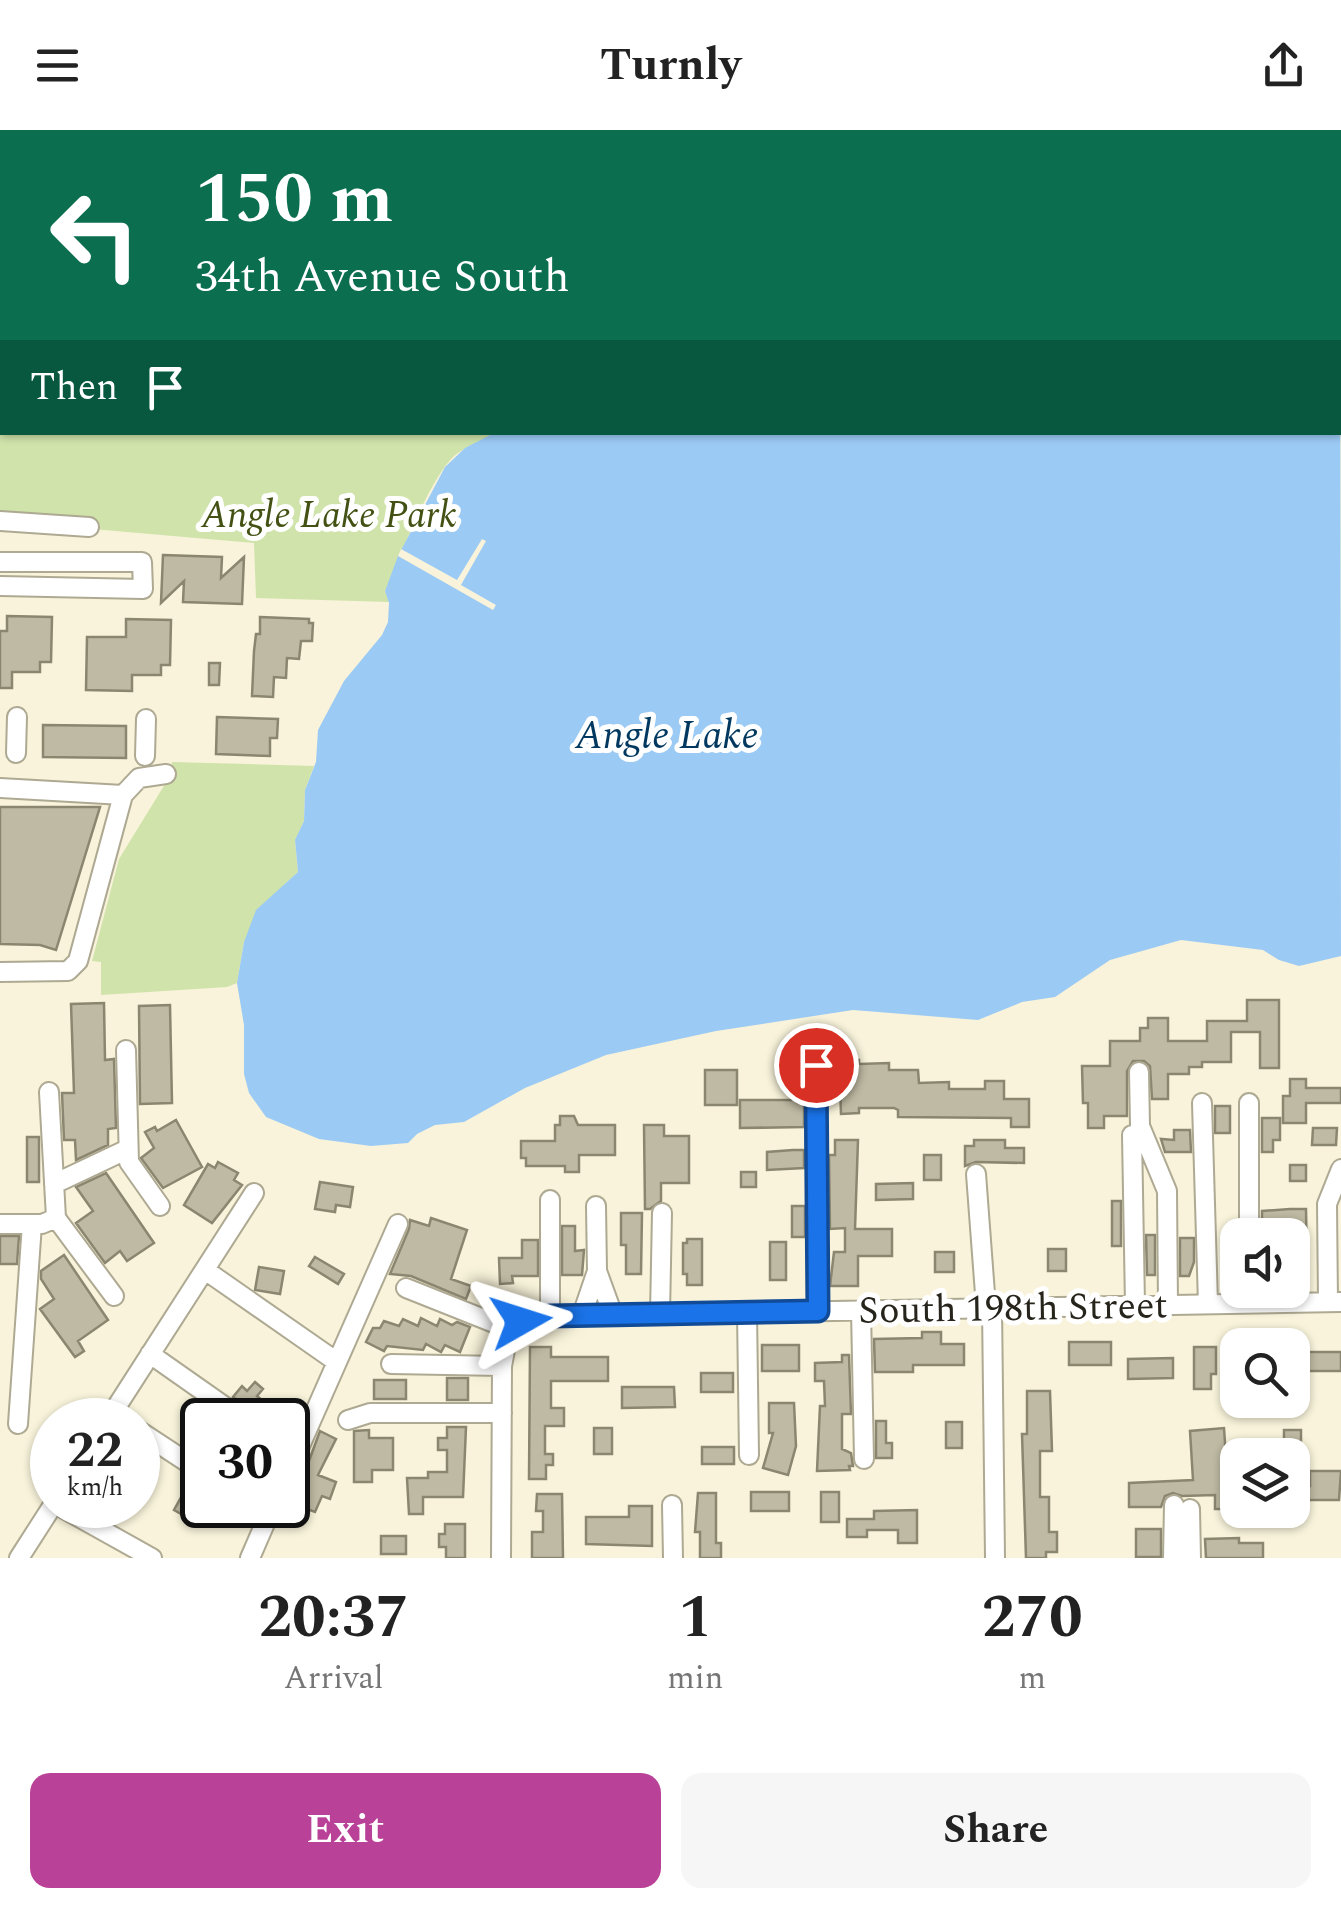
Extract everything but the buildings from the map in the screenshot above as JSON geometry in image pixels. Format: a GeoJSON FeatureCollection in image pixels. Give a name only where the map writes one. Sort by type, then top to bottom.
{"type":"FeatureCollection","features":[{"type":"Feature","properties":{"kind":"street"},"geometry":{"type":"LineString","coordinates":[[0,521],[89,527]]}},
{"type":"Feature","properties":{"kind":"street"},"geometry":{"type":"LineString","coordinates":[[0,562],[142,562],[143,589],[0,586]]}},
{"type":"Feature","properties":{"kind":"street"},"geometry":{"type":"LineString","coordinates":[[16,753],[17,717]]}},
{"type":"Feature","properties":{"kind":"street"},"geometry":{"type":"LineString","coordinates":[[145,756],[146,720]]}},
{"type":"Feature","properties":{"kind":"street"},"geometry":{"type":"LineString","coordinates":[[0,972],[68,971],[78,961],[123,795],[139,778],[166,774]]}},
{"type":"Feature","properties":{"kind":"street"},"geometry":{"type":"LineString","coordinates":[[0,788],[123,795]]}},
{"type":"Feature","properties":{"kind":"street"},"geometry":{"type":"LineString","coordinates":[[126,1050],[129,1162],[160,1206]]}},
{"type":"Feature","properties":{"kind":"street"},"geometry":{"type":"LineString","coordinates":[[816,1065],[818,1311]]}},
{"type":"Feature","properties":{"kind":"street"},"geometry":{"type":"LineString","coordinates":[[1139,1072],[1140,1126],[1167,1191],[1168,1304]]}},
{"type":"Feature","properties":{"kind":"street"},"geometry":{"type":"LineString","coordinates":[[49,1092],[56,1218],[114,1296]]}},
{"type":"Feature","properties":{"kind":"street"},"geometry":{"type":"LineString","coordinates":[[1249,1103],[1249,1218]]}},
{"type":"Feature","properties":{"kind":"street"},"geometry":{"type":"LineString","coordinates":[[1202,1104],[1208,1304]]}},
{"type":"Feature","properties":{"kind":"street"},"geometry":{"type":"LineString","coordinates":[[1132,1136],[1135,1305]]}},
{"type":"Feature","properties":{"kind":"street"},"geometry":{"type":"LineString","coordinates":[[54,1184],[128,1149]]}},
{"type":"Feature","properties":{"kind":"street"},"geometry":{"type":"LineString","coordinates":[[1334,1302],[1327,1204],[1341,1169]]}},
{"type":"Feature","properties":{"kind":"street"},"geometry":{"type":"LineString","coordinates":[[976,1174],[989,1307],[995,1558]]}},
{"type":"Feature","properties":{"kind":"street"},"geometry":{"type":"LineString","coordinates":[[125,1398],[254,1193]]}},
{"type":"Feature","properties":{"kind":"street"},"geometry":{"type":"LineString","coordinates":[[550,1200],[550,1316]]}},
{"type":"Feature","properties":{"kind":"street"},"geometry":{"type":"LineString","coordinates":[[582,1315],[596,1272],[596,1206]]}},
{"type":"Feature","properties":{"kind":"street"},"geometry":{"type":"LineString","coordinates":[[660,1314],[662,1213]]}},
{"type":"Feature","properties":{"kind":"street"},"geometry":{"type":"LineString","coordinates":[[0,1224],[32,1224],[56,1218]]}},
{"type":"Feature","properties":{"kind":"street"},"geometry":{"type":"LineString","coordinates":[[18,1424],[32,1224]]}},
{"type":"Feature","properties":{"kind":"street"},"geometry":{"type":"LineString","coordinates":[[310,1418],[398,1224]]}},
{"type":"Feature","properties":{"kind":"street"},"geometry":{"type":"LineString","coordinates":[[205,1270],[337,1362]]}},
{"type":"Feature","properties":{"kind":"street"},"geometry":{"type":"LineString","coordinates":[[596,1272],[613,1315]]}},
{"type":"Feature","properties":{"kind":"street"},"geometry":{"type":"LineString","coordinates":[[406,1288],[509,1329],[504,1339],[502,1366],[501,1558]]}},
{"type":"Feature","properties":{"kind":"street","name":"South 198th Street"},"geometry":{"type":"LineString","coordinates":[[509,1329],[532,1317],[550,1316],[1220,1302]]}},
{"type":"Feature","properties":{"kind":"street"},"geometry":{"type":"LineString","coordinates":[[861,1310],[864,1460]]}},
{"type":"Feature","properties":{"kind":"street"},"geometry":{"type":"LineString","coordinates":[[748,1312],[749,1455]]}},
{"type":"Feature","properties":{"kind":"street"},"geometry":{"type":"LineString","coordinates":[[150,1354],[213,1398]]}},
{"type":"Feature","properties":{"kind":"street"},"geometry":{"type":"LineString","coordinates":[[391,1364],[502,1366]]}},
{"type":"Feature","properties":{"kind":"street"},"geometry":{"type":"LineString","coordinates":[[348,1420],[370,1413],[502,1413]]}},
{"type":"Feature","properties":{"kind":"street"},"geometry":{"type":"LineString","coordinates":[[672,1505],[674,1558]]}},
{"type":"Feature","properties":{"kind":"street"},"geometry":{"type":"LineString","coordinates":[[1173,1558],[1182,1507],[1191,1558]]}},
{"type":"Feature","properties":{"kind":"street"},"geometry":{"type":"LineString","coordinates":[[19,1558],[39,1528]]}},
{"type":"Feature","properties":{"kind":"street"},"geometry":{"type":"LineString","coordinates":[[97,1528],[152,1558]]}},
{"type":"Feature","properties":{"kind":"street"},"geometry":{"type":"LineString","coordinates":[[250,1558],[260,1528]]}},
{"type":"Feature","properties":{"kind":"street"},"geometry":{"type":"LineString","coordinates":[[0,1554],[9,1558]]}},
{"type":"Feature","properties":{"kind":"green space","name":"Angle Lake Park"},"geometry":{"type":"Polygon","coordinates":[[[0,435],[492,435],[454,456],[435,482],[385,591],[389,602],[256,598],[254,543],[0,521],[0,435]]]}},
{"type":"Feature","properties":{"kind":"green space"},"geometry":{"type":"Polygon","coordinates":[[[172,762],[314,766],[305,790],[304,821],[295,841],[298,872],[244,942],[237,983],[227,987],[101,995],[101,962],[92,961],[119,859],[170,776],[172,762]]]}},
{"type":"Feature","properties":{"kind":"water","name":"Angle Lake"},"geometry":{"type":"Polygon","coordinates":[[[490,435],[1340,435],[1341,956],[1299,966],[1263,950],[1181,940],[1110,960],[1055,997],[1022,1002],[978,1020],[853,1010],[716,1031],[606,1055],[525,1088],[464,1122],[435,1125],[408,1143],[371,1146],[319,1139],[266,1117],[249,1093],[244,1074],[244,1025],[237,983],[244,942],[256,910],[298,872],[295,840],[304,821],[305,790],[316,762],[318,730],[344,681],[382,635],[388,622],[385,591],[398,556],[445,467],[465,448],[490,435]]]}},
{"type":"Feature","properties":{"kind":"pier"},"geometry":{"type":"Polygon","coordinates":[[[482,539],[486,541],[461,585],[496,605],[493,610],[398,556],[401,549],[457,580],[482,539]]]}},
{"type":"Feature","properties":{"kind":"route"},"geometry":{"type":"LineString","coordinates":[[521,1321],[550,1316],[818,1311],[816,1065]]}}]}
